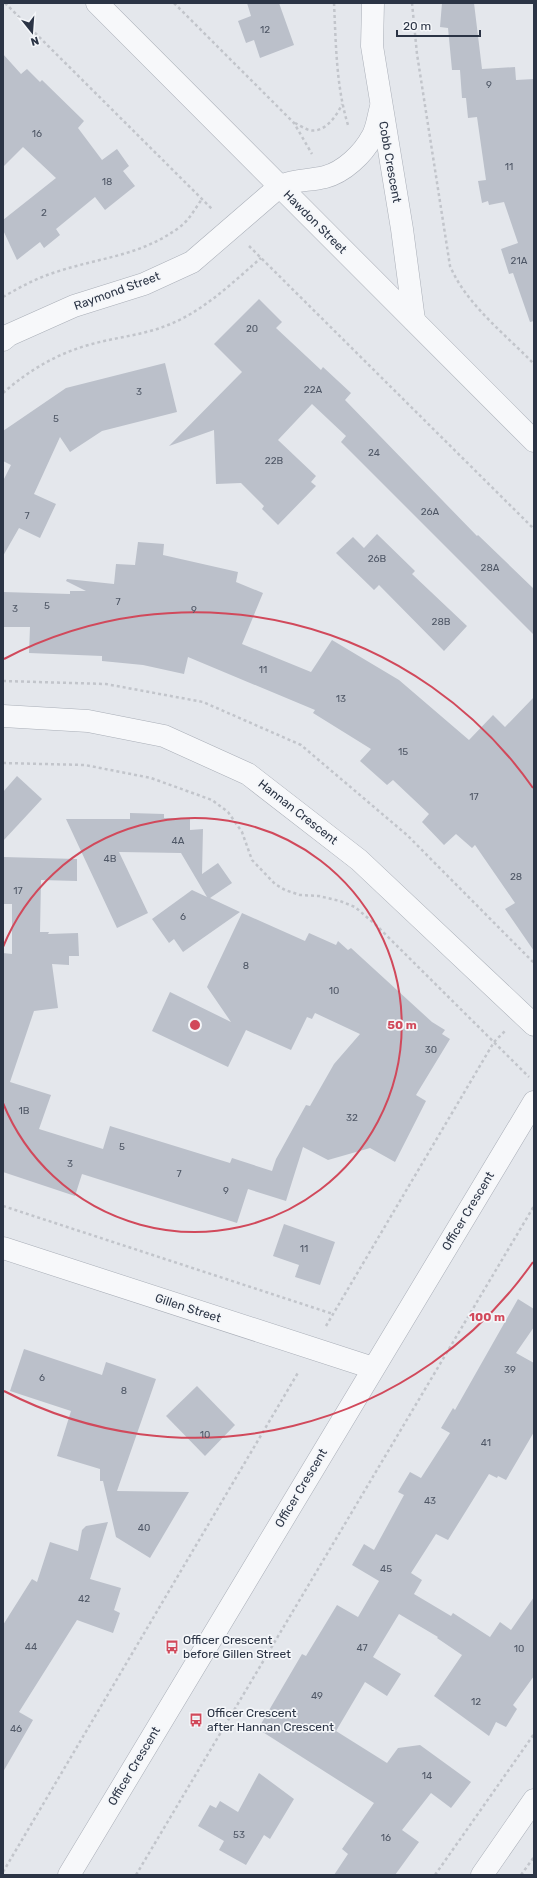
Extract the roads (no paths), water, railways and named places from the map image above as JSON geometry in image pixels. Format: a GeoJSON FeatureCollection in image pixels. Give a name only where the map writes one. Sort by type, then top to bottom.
{"type":"FeatureCollection","features":[{"type":"Feature","properties":{"kind":"street","name":"Hawdon Street"},"geometry":{"type":"LineString","coordinates":[[97,3],[534,441]]}},
{"type":"Feature","properties":{"kind":"street","name":"Cobb Crescent"},"geometry":{"type":"LineString","coordinates":[[373,3],[372,46],[402,229],[414,320]]}},
{"type":"Feature","properties":{"kind":"street"},"geometry":{"type":"LineString","coordinates":[[280,186],[293,181],[326,177],[338,172],[358,156],[372,137],[381,107]]}},
{"type":"Feature","properties":{"kind":"street","name":"Raymond Street"},"geometry":{"type":"LineString","coordinates":[[3,340],[9,335],[74,306],[144,284],[192,262],[280,186]]}},
{"type":"Feature","properties":{"kind":"street","name":"Hannan Crescent"},"geometry":{"type":"LineString","coordinates":[[3,716],[88,720],[164,736],[248,774],[359,860],[534,1025]]}},
{"type":"Feature","properties":{"kind":"street","name":"Officer Crescent"},"geometry":{"type":"LineString","coordinates":[[69,1875],[534,1102]]}},
{"type":"Feature","properties":{"kind":"street","name":"Gillen Street"},"geometry":{"type":"LineString","coordinates":[[3,1248],[373,1368]]}},
{"type":"Feature","properties":{"kind":"street"},"geometry":{"type":"LineString","coordinates":[[482,1875],[534,1800]]}},
{"type":"Feature","properties":{"kind":"place","name":"Officer Crescent before Gillen Street"},"geometry":{"type":"Point","coordinates":[172,1647]}},
{"type":"Feature","properties":{"kind":"place","name":"Officer Crescent after Hannan Crescent"},"geometry":{"type":"Point","coordinates":[196,1720]}}]}
